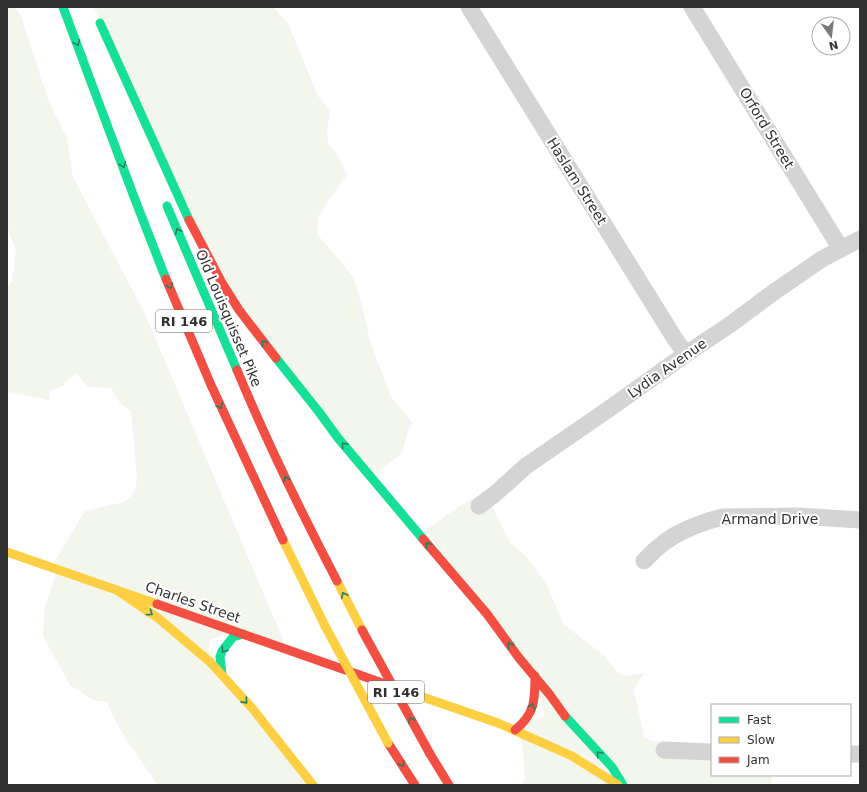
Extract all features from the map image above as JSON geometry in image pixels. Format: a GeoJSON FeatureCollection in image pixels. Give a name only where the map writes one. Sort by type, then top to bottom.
{"type":"FeatureCollection","features":[{"type":"Feature","properties":{"kind":"main road","name":"RI 146"},"geometry":{"type":"LineString","coordinates":[[63,7],[162,268],[210,384],[325,626],[388,743],[415,785]]}},
{"type":"Feature","properties":{"kind":"main road"},"geometry":{"type":"LineString","coordinates":[[96,12],[140,134]]}},
{"type":"Feature","properties":{"kind":"main road"},"geometry":{"type":"LineString","coordinates":[[100,23],[193,228],[222,283],[239,310],[338,438],[410,525],[487,614],[519,658],[535,676],[564,715],[612,768],[623,785]]}},
{"type":"Feature","properties":{"kind":"main road","name":"Old Louisquisset Pike"},"geometry":{"type":"LineString","coordinates":[[165,201],[251,404],[307,523],[362,630],[430,754],[450,785]]}},
{"type":"Feature","properties":{"kind":"main road","name":"Charles Street"},"geometry":{"type":"LineString","coordinates":[[7,552],[515,730]]}},
{"type":"Feature","properties":{"kind":"main road"},"geometry":{"type":"LineString","coordinates":[[118,591],[158,618],[210,662],[252,708],[313,785]]}},
{"type":"Feature","properties":{"kind":"main road"},"geometry":{"type":"LineString","coordinates":[[222,674],[220,657],[222,651],[233,638],[243,634]]}},
{"type":"Feature","properties":{"kind":"main road"},"geometry":{"type":"LineString","coordinates":[[535,676],[535,696],[528,719],[515,730],[572,756],[618,785]]}},
{"type":"Feature","properties":{"kind":"street","name":"Haslam Street"},"geometry":{"type":"LineString","coordinates":[[469,7],[675,339],[686,354]]}},
{"type":"Feature","properties":{"kind":"street","name":"Orford Street"},"geometry":{"type":"LineString","coordinates":[[692,7],[841,249]]}},
{"type":"Feature","properties":{"kind":"street","name":"Lydia Avenue"},"geometry":{"type":"LineString","coordinates":[[480,506],[526,466],[822,259],[860,239]]}},
{"type":"Feature","properties":{"kind":"street","name":"Armand Drive"},"geometry":{"type":"LineString","coordinates":[[644,561],[666,541],[677,534],[708,521],[723,517],[798,516],[860,520]]}},
{"type":"Feature","properties":{"kind":"street"},"geometry":{"type":"LineString","coordinates":[[664,750],[711,752]]}},
{"type":"Feature","properties":{"kind":"shaded area"},"geometry":{"type":"Polygon","coordinates":[[[7,7],[15,7],[21,16],[48,100],[67,138],[73,177],[145,314],[285,644],[228,634],[209,640],[209,650],[312,785],[158,785],[123,734],[107,702],[93,700],[70,685],[43,636],[45,607],[57,569],[55,561],[85,511],[124,502],[134,493],[137,480],[131,411],[120,403],[111,388],[88,387],[77,374],[67,380],[63,386],[50,391],[49,401],[7,392],[7,288],[12,282],[16,252],[7,225],[7,7]]]}},
{"type":"Feature","properties":{"kind":"shaded area"},"geometry":{"type":"Polygon","coordinates":[[[94,7],[274,7],[280,16],[287,21],[318,96],[330,111],[327,132],[328,143],[338,156],[347,175],[318,217],[317,234],[353,276],[361,300],[370,341],[391,397],[413,423],[409,428],[402,453],[371,478],[221,285],[104,33],[94,7]]]}},
{"type":"Feature","properties":{"kind":"shaded area"},"geometry":{"type":"Polygon","coordinates":[[[485,492],[510,543],[525,555],[547,585],[564,625],[604,655],[618,673],[625,676],[645,673],[634,689],[644,737],[651,741],[711,744],[711,776],[772,776],[771,785],[521,785],[525,780],[524,757],[518,728],[521,722],[545,716],[536,682],[426,530],[458,507],[485,492]]]}},
{"type":"Feature","properties":{"kind":"traffic: fast"},"geometry":{"type":"LineString","coordinates":[[63,7],[166,279]]}},
{"type":"Feature","properties":{"kind":"traffic: fast"},"geometry":{"type":"LineString","coordinates":[[100,23],[189,220]]}},
{"type":"Feature","properties":{"kind":"traffic: fast"},"geometry":{"type":"LineString","coordinates":[[167,206],[237,370]]}},
{"type":"Feature","properties":{"kind":"traffic: fast"},"geometry":{"type":"LineString","coordinates":[[276,358],[338,438],[423,539]]}},
{"type":"Feature","properties":{"kind":"traffic: fast"},"geometry":{"type":"LineString","coordinates":[[222,674],[220,657],[222,651],[233,637],[243,634]]}},
{"type":"Feature","properties":{"kind":"traffic: fast"},"geometry":{"type":"LineString","coordinates":[[565,716],[612,767],[623,785]]}},
{"type":"Feature","properties":{"kind":"traffic: slow"},"geometry":{"type":"LineString","coordinates":[[283,540],[325,626]]}},
{"type":"Feature","properties":{"kind":"traffic: slow"},"geometry":{"type":"LineString","coordinates":[[7,552],[157,604]]}},
{"type":"Feature","properties":{"kind":"traffic: slow"},"geometry":{"type":"LineString","coordinates":[[337,581],[362,630]]}},
{"type":"Feature","properties":{"kind":"traffic: slow"},"geometry":{"type":"LineString","coordinates":[[118,591],[158,618],[210,662],[252,708],[313,785]]}},
{"type":"Feature","properties":{"kind":"traffic: slow"},"geometry":{"type":"LineString","coordinates":[[325,626],[388,743]]}},
{"type":"Feature","properties":{"kind":"traffic: slow"},"geometry":{"type":"LineString","coordinates":[[411,693],[498,723],[572,756],[618,785]]}},
{"type":"Feature","properties":{"kind":"traffic: jam"},"geometry":{"type":"LineString","coordinates":[[189,220],[222,283],[239,310],[276,358]]}},
{"type":"Feature","properties":{"kind":"traffic: jam"},"geometry":{"type":"LineString","coordinates":[[166,279],[211,385],[283,540]]}},
{"type":"Feature","properties":{"kind":"traffic: jam"},"geometry":{"type":"LineString","coordinates":[[237,370],[285,477],[337,581]]}},
{"type":"Feature","properties":{"kind":"traffic: jam"},"geometry":{"type":"LineString","coordinates":[[423,539],[487,614],[519,658],[550,695],[565,716]]}},
{"type":"Feature","properties":{"kind":"traffic: jam"},"geometry":{"type":"LineString","coordinates":[[157,604],[411,693]]}},
{"type":"Feature","properties":{"kind":"traffic: jam"},"geometry":{"type":"LineString","coordinates":[[362,630],[430,754]]}},
{"type":"Feature","properties":{"kind":"traffic: jam"},"geometry":{"type":"LineString","coordinates":[[515,730],[522,724],[530,712],[535,692],[535,676]]}},
{"type":"Feature","properties":{"kind":"traffic: jam"},"geometry":{"type":"LineString","coordinates":[[388,743],[415,785]]}},
{"type":"Feature","properties":{"kind":"traffic: jam"},"geometry":{"type":"LineString","coordinates":[[430,754],[449,785]]}}]}
